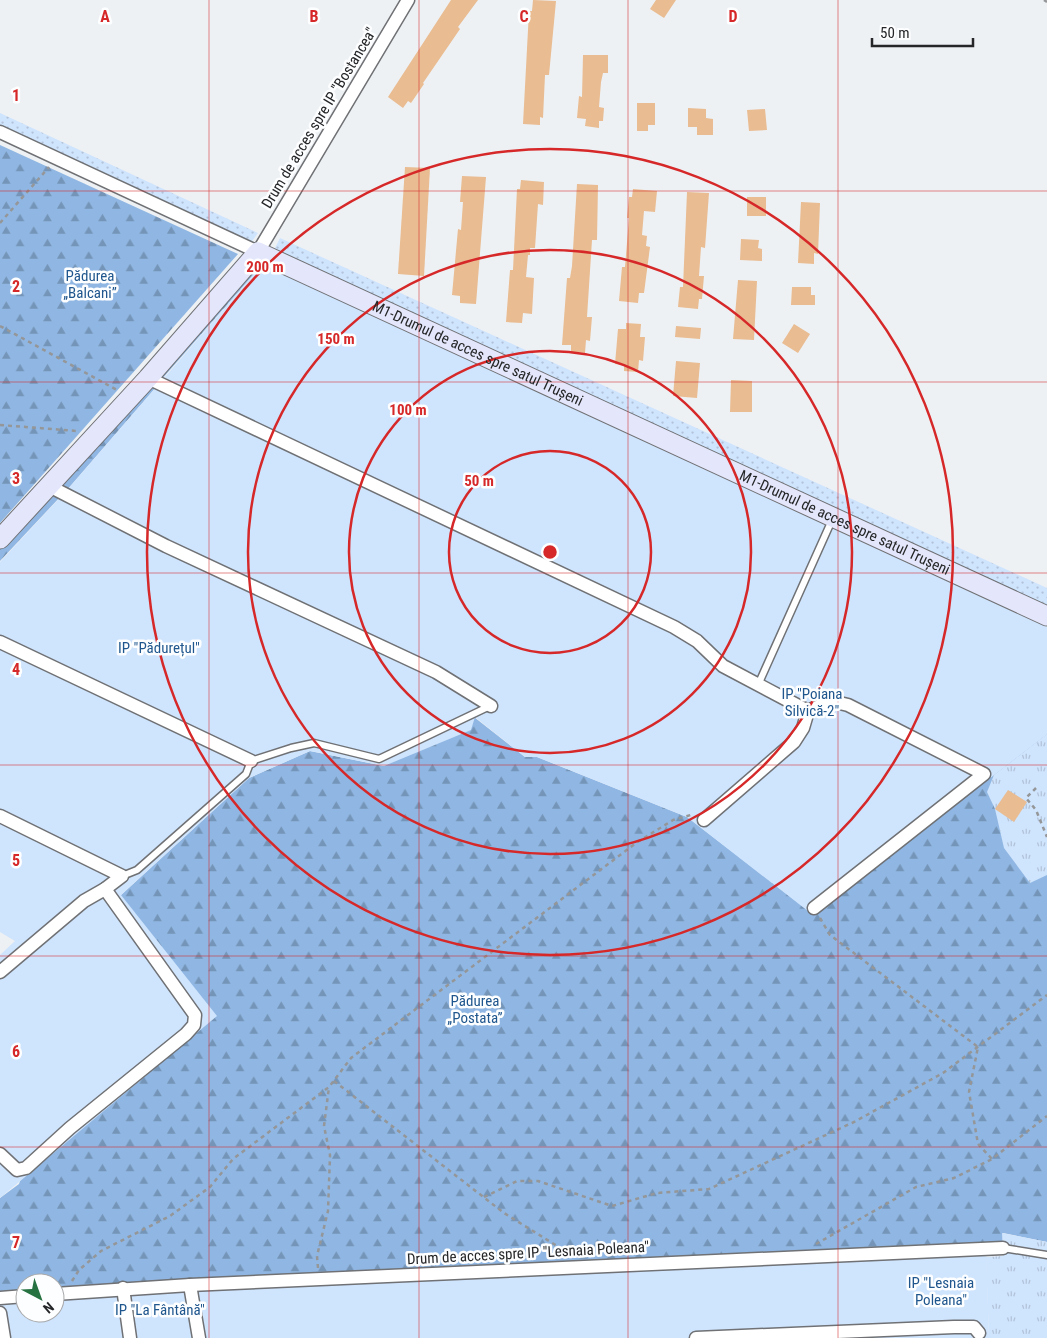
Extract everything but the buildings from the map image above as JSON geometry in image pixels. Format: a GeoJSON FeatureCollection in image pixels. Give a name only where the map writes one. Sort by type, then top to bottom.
{"type":"FeatureCollection","features":[{"type":"Feature","properties":{"kind":"street","name":"Drum de acces spre IP \"Bostancea\""},"geometry":{"type":"LineString","coordinates":[[258,252],[408,0]]}},
{"type":"Feature","properties":{"kind":"street"},"geometry":{"type":"LineString","coordinates":[[0,132],[258,252],[131,397],[0,539]]}},
{"type":"Feature","properties":{"kind":"street","name":"M1-Drumul de acces spre satul Trușeni"},"geometry":{"type":"LineString","coordinates":[[258,252],[1047,616]]}},
{"type":"Feature","properties":{"kind":"street"},"geometry":{"type":"LineString","coordinates":[[148,378],[674,627],[697,641],[723,666],[808,711]]}},
{"type":"Feature","properties":{"kind":"street"},"geometry":{"type":"LineString","coordinates":[[49,486],[166,546],[436,672],[491,706]]}},
{"type":"Feature","properties":{"kind":"street"},"geometry":{"type":"LineString","coordinates":[[0,642],[251,761]]}},
{"type":"Feature","properties":{"kind":"street"},"geometry":{"type":"LineString","coordinates":[[808,711],[831,701],[848,705],[984,774],[814,908]]}},
{"type":"Feature","properties":{"kind":"street"},"geometry":{"type":"LineString","coordinates":[[704,820],[794,742],[803,728],[808,711]]}},
{"type":"Feature","properties":{"kind":"street"},"geometry":{"type":"LineString","coordinates":[[0,816],[122,876],[105,889],[84,901],[0,972]]}},
{"type":"Feature","properties":{"kind":"street"},"geometry":{"type":"LineString","coordinates":[[0,1154],[17,1170],[26,1168],[70,1128],[186,1034],[194,1025],[195,1015],[105,889]]}},
{"type":"Feature","properties":{"kind":"street","name":"Drum de acces spre IP \"Lesnaia Poleana\""},"geometry":{"type":"LineString","coordinates":[[65,1293],[123,1288],[796,1256],[1003,1248]]}},
{"type":"Feature","properties":{"kind":"street"},"geometry":{"type":"LineString","coordinates":[[190,1285],[199,1338]]}},
{"type":"Feature","properties":{"kind":"street"},"geometry":{"type":"LineString","coordinates":[[123,1288],[130,1338]]}},
{"type":"Feature","properties":{"kind":"street"},"geometry":{"type":"LineString","coordinates":[[0,1298],[15,1297]]}},
{"type":"Feature","properties":{"kind":"street"},"geometry":{"type":"LineString","coordinates":[[0,1313],[4,1338]]}},
{"type":"Feature","properties":{"kind":"street"},"geometry":{"type":"LineString","coordinates":[[696,1338],[964,1327],[974,1327],[979,1336]]}},
{"type":"Feature","properties":{"kind":"lane"},"geometry":{"type":"LineString","coordinates":[[758,685],[833,518]]}},
{"type":"Feature","properties":{"kind":"lane"},"geometry":{"type":"LineString","coordinates":[[122,876],[137,870],[246,774],[251,761],[291,748],[314,743],[379,759],[491,706]]}},
{"type":"Feature","properties":{"kind":"lane"},"geometry":{"type":"LineString","coordinates":[[1003,1248],[1047,1255]]}},
{"type":"Feature","properties":{"kind":"path"},"geometry":{"type":"LineString","coordinates":[[0,223],[56,158]]}},
{"type":"Feature","properties":{"kind":"path"},"geometry":{"type":"LineString","coordinates":[[0,326],[131,397]]}},
{"type":"Feature","properties":{"kind":"path"},"geometry":{"type":"LineString","coordinates":[[0,425],[98,432]]}},
{"type":"Feature","properties":{"kind":"path"},"geometry":{"type":"LineString","coordinates":[[1036,788],[1026,798],[1036,810],[1047,837]]}},
{"type":"Feature","properties":{"kind":"path"},"geometry":{"type":"LineString","coordinates":[[65,1286],[79,1270],[101,1251],[170,1216],[210,1187],[233,1159],[329,1087],[351,1058],[636,843],[674,820],[693,813],[704,820]]}},
{"type":"Feature","properties":{"kind":"path"},"geometry":{"type":"LineString","coordinates":[[814,908],[830,935],[978,1047]]}},
{"type":"Feature","properties":{"kind":"path"},"geometry":{"type":"LineString","coordinates":[[484,1197],[517,1182],[538,1181],[612,1206],[657,1193],[708,1190],[854,1122],[943,1073],[1047,995]]}},
{"type":"Feature","properties":{"kind":"path"},"geometry":{"type":"LineString","coordinates":[[978,1047],[969,1092],[978,1144],[992,1159]]}},
{"type":"Feature","properties":{"kind":"path"},"geometry":{"type":"LineString","coordinates":[[334,1081],[504,1213],[556,1244],[587,1266]]}},
{"type":"Feature","properties":{"kind":"path"},"geometry":{"type":"LineString","coordinates":[[318,1279],[317,1256],[328,1211],[330,1155],[324,1126],[329,1087]]}},
{"type":"Feature","properties":{"kind":"path"},"geometry":{"type":"LineString","coordinates":[[796,1256],[916,1186],[954,1178],[992,1159],[1047,1116]]}},
{"type":"Feature","properties":{"kind":"green space"},"geometry":{"type":"Polygon","coordinates":[[[0,113],[258,233],[250,244],[0,127],[0,113]]]}},
{"type":"Feature","properties":{"kind":"green space","name":"Pădurea „Balcani”"},"geometry":{"type":"Polygon","coordinates":[[[0,145],[238,254],[0,523],[0,145]]]}},
{"type":"Feature","properties":{"kind":"green space"},"geometry":{"type":"Polygon","coordinates":[[[280,238],[1047,588],[1047,609],[274,250],[280,238]]]}},
{"type":"Feature","properties":{"kind":"green space"},"geometry":{"type":"Polygon","coordinates":[[[262,265],[162,379],[160,372],[254,266],[262,265]]]}},
{"type":"Feature","properties":{"kind":"green space"},"geometry":{"type":"Polygon","coordinates":[[[262,265],[1047,627],[1047,734],[813,915],[687,817],[537,757],[525,757],[475,717],[471,730],[384,766],[310,751],[249,778],[121,895],[217,1016],[0,1198],[0,955],[15,941],[0,932],[0,562],[67,490],[262,265]]]}},
{"type":"Feature","properties":{"kind":"green space"},"geometry":{"type":"Polygon","coordinates":[[[148,385],[157,386],[67,490],[60,482],[148,385]]]}},
{"type":"Feature","properties":{"kind":"green space"},"geometry":{"type":"Polygon","coordinates":[[[49,493],[61,496],[0,561],[0,545],[49,493]]]}},
{"type":"Feature","properties":{"kind":"green space","name":"Pădurea „Postata”"},"geometry":{"type":"Polygon","coordinates":[[[474,717],[525,757],[537,757],[687,817],[813,914],[1047,734],[1047,1242],[1003,1233],[1003,1243],[65,1289],[65,1273],[15,1273],[15,1291],[0,1292],[0,1198],[19,1184],[121,895],[249,778],[310,751],[384,766],[474,717]]]}},
{"type":"Feature","properties":{"kind":"green space"},"geometry":{"type":"Polygon","coordinates":[[[1047,734],[1047,875],[1030,883],[1004,848],[995,809],[987,792],[994,775],[1047,734]]]}},
{"type":"Feature","properties":{"kind":"green space"},"geometry":{"type":"Polygon","coordinates":[[[1002,1233],[1047,1242],[1047,1338],[989,1338],[986,1257],[1003,1256],[1002,1233]]]}},
{"type":"Feature","properties":{"kind":"green space","name":"IP \"Lesnaia Poleana\""},"geometry":{"type":"Polygon","coordinates":[[[986,1244],[989,1338],[0,1338],[0,1292],[15,1291],[15,1323],[65,1323],[65,1289],[986,1244]]]}},
{"type":"Feature","properties":{"kind":"park label","name":"IP \"Pădurețul\""},"geometry":{"type":"Point","coordinates":[159,648]}},
{"type":"Feature","properties":{"kind":"park label","name":"IP \"Poiana Silvică-2\""},"geometry":{"type":"Point","coordinates":[812,702]}},
{"type":"Feature","properties":{"kind":"park label","name":"IP \"La Fântână\""},"geometry":{"type":"Point","coordinates":[160,1310]}}]}
